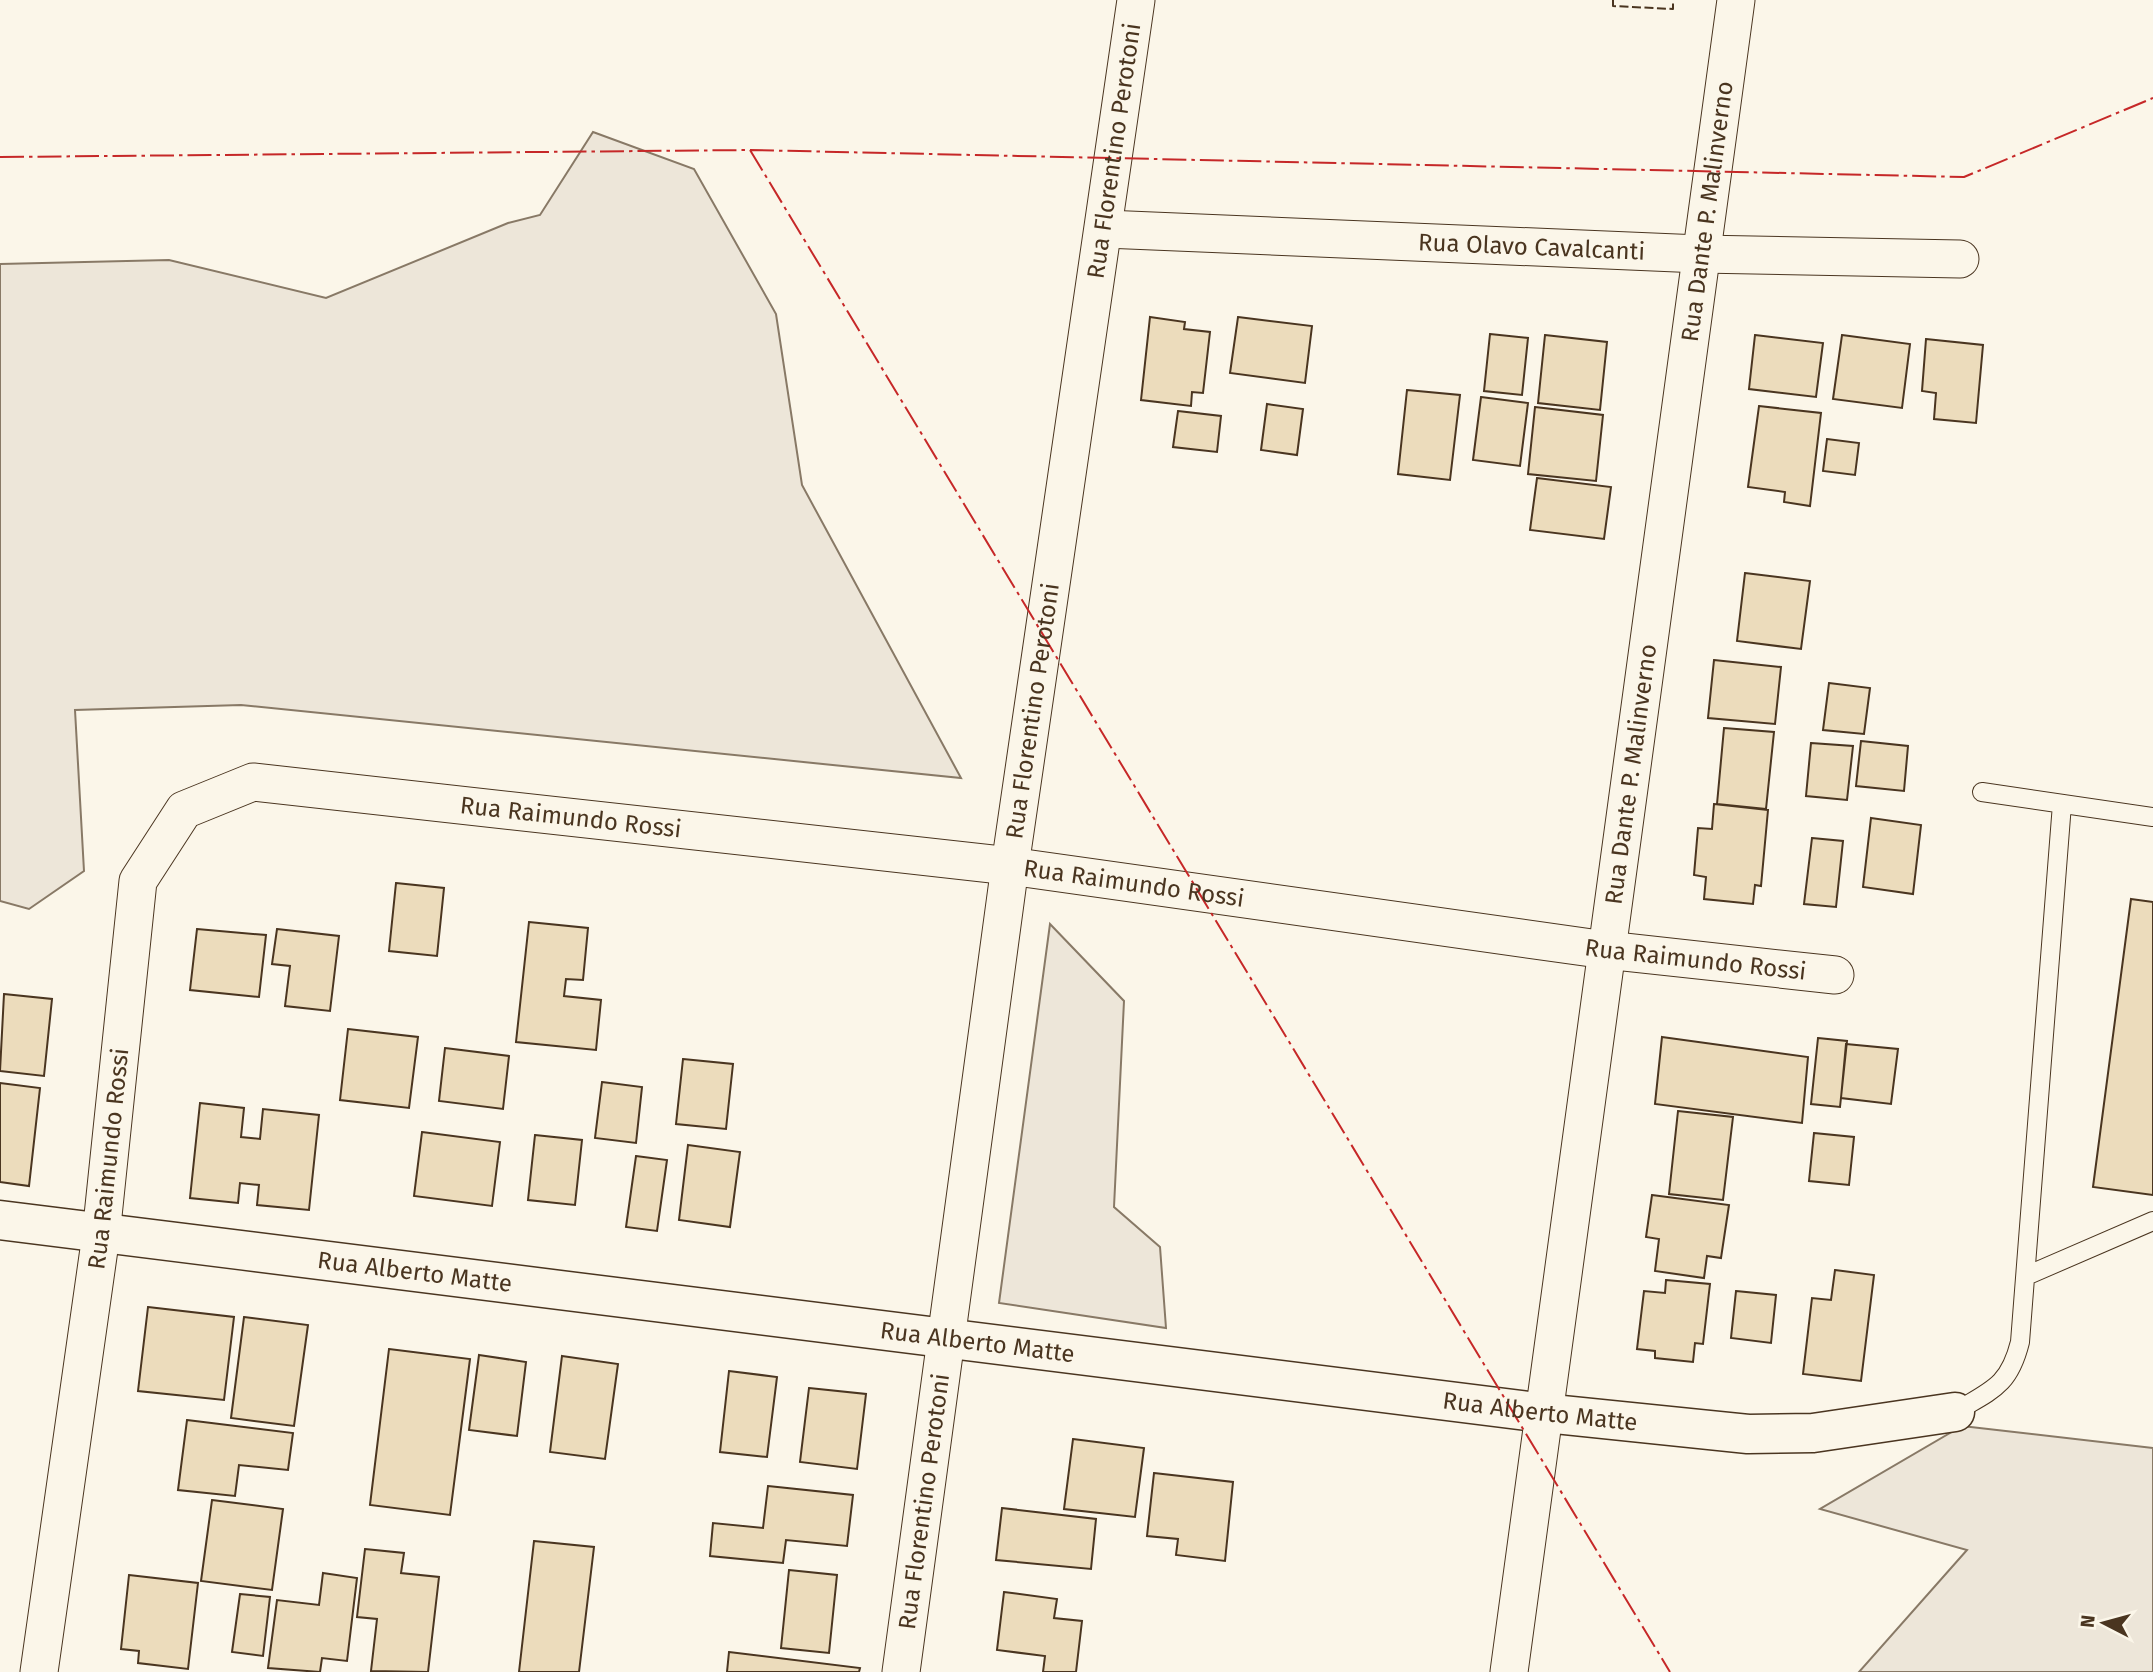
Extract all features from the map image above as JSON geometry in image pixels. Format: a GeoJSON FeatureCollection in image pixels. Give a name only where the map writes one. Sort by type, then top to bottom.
{"type":"FeatureCollection","features":[{"type":"Feature","properties":{"kind":"street","name":"Rua Florentino Perotoni"},"geometry":{"type":"LineString","coordinates":[[901,1672],[1010,866],[1105,229],[1136,0]]}},
{"type":"Feature","properties":{"kind":"street","name":"Rua Dante P. Malinverno"},"geometry":{"type":"LineString","coordinates":[[1509,1672],[1700,254],[1737,0]]}},
{"type":"Feature","properties":{"kind":"street","name":"Rua Olavo Cavalcanti"},"geometry":{"type":"LineString","coordinates":[[1105,229],[1700,254],[1961,259]]}},
{"type":"Feature","properties":{"kind":"street","name":"Rua Raimundo Rossi"},"geometry":{"type":"LineString","coordinates":[[39,1672],[101,1235],[138,881],[184,810],[253,782],[1010,866],[1606,950],[1835,975]]}},
{"type":"Feature","properties":{"kind":"street","name":"Rua Alberto Matte"},"geometry":{"type":"LineString","coordinates":[[0,1220],[101,1235],[1544,1413],[1748,1434],[1814,1433],[1955,1412]]}},
{"type":"Feature","properties":{"kind":"lane"},"geometry":{"type":"LineString","coordinates":[[1982,792],[2153,817]]}},
{"type":"Feature","properties":{"kind":"lane"},"geometry":{"type":"LineString","coordinates":[[1955,1412],[1997,1387],[2013,1368],[2020,1342],[2062,804]]}},
{"type":"Feature","properties":{"kind":"lane"},"geometry":{"type":"LineString","coordinates":[[2026,1276],[2153,1221]]}},
{"type":"Feature","properties":{"kind":"shaded area"},"geometry":{"type":"Polygon","coordinates":[[[593,132],[694,169],[776,314],[802,485],[961,778],[241,705],[75,710],[84,871],[29,909],[0,901],[0,264],[169,260],[326,298],[508,223],[540,215],[593,132]]]}},
{"type":"Feature","properties":{"kind":"shaded area"},"geometry":{"type":"Polygon","coordinates":[[[1050,924],[1124,1001],[1114,1207],[1160,1247],[1166,1328],[999,1303],[1050,924]]]}},
{"type":"Feature","properties":{"kind":"shaded area"},"geometry":{"type":"Polygon","coordinates":[[[1962,1426],[2153,1448],[2153,1672],[1859,1672],[1967,1550],[1820,1509],[1962,1426]]]}},
{"type":"Feature","properties":{"kind":"building"},"geometry":{"type":"Polygon","coordinates":[[[1150,317],[1185,322],[1184,329],[1210,332],[1203,393],[1192,392],[1191,406],[1141,400],[1150,317]]]}},
{"type":"Feature","properties":{"kind":"building"},"geometry":{"type":"Polygon","coordinates":[[[1238,317],[1312,326],[1305,383],[1230,373],[1238,317]]]}},
{"type":"Feature","properties":{"kind":"building"},"geometry":{"type":"Polygon","coordinates":[[[1490,334],[1528,338],[1522,395],[1484,391],[1490,334]]]}},
{"type":"Feature","properties":{"kind":"building"},"geometry":{"type":"Polygon","coordinates":[[[1545,335],[1607,342],[1600,410],[1538,403],[1545,335]]]}},
{"type":"Feature","properties":{"kind":"building"},"geometry":{"type":"Polygon","coordinates":[[[1755,335],[1823,343],[1816,397],[1749,389],[1755,335]]]}},
{"type":"Feature","properties":{"kind":"building"},"geometry":{"type":"Polygon","coordinates":[[[1842,335],[1910,344],[1902,408],[1833,399],[1842,335]]]}},
{"type":"Feature","properties":{"kind":"building"},"geometry":{"type":"Polygon","coordinates":[[[1926,339],[1983,345],[1976,423],[1934,419],[1936,393],[1922,391],[1926,339]]]}},
{"type":"Feature","properties":{"kind":"building"},"geometry":{"type":"Polygon","coordinates":[[[1407,390],[1460,395],[1450,480],[1398,474],[1407,390]]]}},
{"type":"Feature","properties":{"kind":"building"},"geometry":{"type":"Polygon","coordinates":[[[1481,397],[1528,403],[1520,466],[1473,460],[1481,397]]]}},
{"type":"Feature","properties":{"kind":"building"},"geometry":{"type":"Polygon","coordinates":[[[1267,404],[1303,409],[1297,455],[1261,450],[1267,404]]]}},
{"type":"Feature","properties":{"kind":"building"},"geometry":{"type":"Polygon","coordinates":[[[1759,406],[1821,413],[1810,506],[1784,502],[1785,492],[1748,487],[1759,406]]]}},
{"type":"Feature","properties":{"kind":"building"},"geometry":{"type":"Polygon","coordinates":[[[1535,407],[1603,415],[1596,481],[1528,474],[1535,407]]]}},
{"type":"Feature","properties":{"kind":"building"},"geometry":{"type":"Polygon","coordinates":[[[1178,411],[1221,416],[1217,452],[1173,447],[1178,411]]]}},
{"type":"Feature","properties":{"kind":"building"},"geometry":{"type":"Polygon","coordinates":[[[1827,439],[1859,443],[1855,475],[1823,471],[1827,439]]]}},
{"type":"Feature","properties":{"kind":"building"},"geometry":{"type":"Polygon","coordinates":[[[1537,478],[1611,487],[1604,539],[1530,530],[1537,478]]]}},
{"type":"Feature","properties":{"kind":"building"},"geometry":{"type":"Polygon","coordinates":[[[1745,573],[1810,581],[1801,649],[1737,641],[1745,573]]]}},
{"type":"Feature","properties":{"kind":"building"},"geometry":{"type":"Polygon","coordinates":[[[1714,660],[1781,667],[1775,724],[1708,718],[1714,660]]]}},
{"type":"Feature","properties":{"kind":"building"},"geometry":{"type":"Polygon","coordinates":[[[1829,683],[1870,688],[1864,734],[1823,730],[1829,683]]]}},
{"type":"Feature","properties":{"kind":"building"},"geometry":{"type":"Polygon","coordinates":[[[1724,728],[1774,732],[1766,809],[1717,804],[1724,728]]]}},
{"type":"Feature","properties":{"kind":"building"},"geometry":{"type":"Polygon","coordinates":[[[1861,741],[1908,746],[1904,791],[1856,786],[1861,741]]]}},
{"type":"Feature","properties":{"kind":"building"},"geometry":{"type":"Polygon","coordinates":[[[1811,743],[1853,746],[1847,800],[1806,796],[1811,743]]]}},
{"type":"Feature","properties":{"kind":"building"},"geometry":{"type":"Polygon","coordinates":[[[1714,804],[1768,810],[1761,886],[1755,885],[1753,904],[1704,899],[1706,877],[1694,875],[1698,828],[1712,829],[1714,804]]]}},
{"type":"Feature","properties":{"kind":"building"},"geometry":{"type":"Polygon","coordinates":[[[1871,818],[1921,825],[1913,894],[1863,887],[1871,818]]]}},
{"type":"Feature","properties":{"kind":"building"},"geometry":{"type":"Polygon","coordinates":[[[1812,838],[1843,841],[1836,907],[1804,904],[1812,838]]]}},
{"type":"Feature","properties":{"kind":"building"},"geometry":{"type":"Polygon","coordinates":[[[396,883],[444,888],[437,956],[389,951],[396,883]]]}},
{"type":"Feature","properties":{"kind":"building"},"geometry":{"type":"Polygon","coordinates":[[[2131,899],[2153,902],[2153,1195],[2093,1187],[2131,899]]]}},
{"type":"Feature","properties":{"kind":"building"},"geometry":{"type":"Polygon","coordinates":[[[529,922],[588,928],[583,980],[566,979],[564,996],[601,1000],[596,1050],[516,1042],[529,922]]]}},
{"type":"Feature","properties":{"kind":"building"},"geometry":{"type":"Polygon","coordinates":[[[197,929],[266,935],[259,997],[190,990],[197,929]]]}},
{"type":"Feature","properties":{"kind":"building"},"geometry":{"type":"Polygon","coordinates":[[[277,929],[339,936],[330,1011],[285,1006],[290,966],[272,964],[277,929]]]}},
{"type":"Feature","properties":{"kind":"building"},"geometry":{"type":"Polygon","coordinates":[[[4,994],[52,999],[44,1076],[0,1071],[4,994]]]}},
{"type":"Feature","properties":{"kind":"building"},"geometry":{"type":"Polygon","coordinates":[[[348,1029],[418,1037],[409,1108],[340,1100],[348,1029]]]}},
{"type":"Feature","properties":{"kind":"building"},"geometry":{"type":"Polygon","coordinates":[[[1662,1037],[1808,1057],[1802,1123],[1655,1104],[1662,1037]]]}},
{"type":"Feature","properties":{"kind":"building"},"geometry":{"type":"Polygon","coordinates":[[[1818,1038],[1847,1041],[1840,1107],[1811,1104],[1818,1038]]]}},
{"type":"Feature","properties":{"kind":"building"},"geometry":{"type":"Polygon","coordinates":[[[1846,1044],[1898,1049],[1891,1104],[1841,1098],[1846,1044]]]}},
{"type":"Feature","properties":{"kind":"building"},"geometry":{"type":"Polygon","coordinates":[[[445,1048],[509,1056],[503,1109],[439,1101],[445,1048]]]}},
{"type":"Feature","properties":{"kind":"building"},"geometry":{"type":"Polygon","coordinates":[[[683,1059],[733,1064],[726,1129],[676,1124],[683,1059]]]}},
{"type":"Feature","properties":{"kind":"building"},"geometry":{"type":"Polygon","coordinates":[[[602,1082],[642,1087],[636,1143],[595,1138],[602,1082]]]}},
{"type":"Feature","properties":{"kind":"building"},"geometry":{"type":"Polygon","coordinates":[[[0,1083],[40,1088],[29,1186],[0,1182],[0,1083]]]}},
{"type":"Feature","properties":{"kind":"building"},"geometry":{"type":"Polygon","coordinates":[[[200,1103],[244,1108],[241,1137],[260,1139],[263,1109],[319,1115],[309,1210],[257,1205],[259,1185],[240,1183],[238,1203],[190,1198],[200,1103]]]}},
{"type":"Feature","properties":{"kind":"building"},"geometry":{"type":"Polygon","coordinates":[[[1678,1111],[1733,1117],[1723,1200],[1669,1194],[1678,1111]]]}},
{"type":"Feature","properties":{"kind":"building"},"geometry":{"type":"Polygon","coordinates":[[[422,1132],[500,1142],[492,1206],[414,1196],[422,1132]]]}},
{"type":"Feature","properties":{"kind":"building"},"geometry":{"type":"Polygon","coordinates":[[[1814,1133],[1854,1137],[1849,1185],[1809,1181],[1814,1133]]]}},
{"type":"Feature","properties":{"kind":"building"},"geometry":{"type":"Polygon","coordinates":[[[535,1135],[582,1140],[575,1205],[528,1200],[535,1135]]]}},
{"type":"Feature","properties":{"kind":"building"},"geometry":{"type":"Polygon","coordinates":[[[688,1145],[740,1152],[730,1227],[679,1220],[688,1145]]]}},
{"type":"Feature","properties":{"kind":"building"},"geometry":{"type":"Polygon","coordinates":[[[636,1156],[667,1160],[657,1231],[626,1227],[636,1156]]]}},
{"type":"Feature","properties":{"kind":"building"},"geometry":{"type":"Polygon","coordinates":[[[1652,1195],[1729,1205],[1721,1258],[1707,1256],[1704,1278],[1655,1271],[1659,1239],[1646,1237],[1652,1195]]]}},
{"type":"Feature","properties":{"kind":"building"},"geometry":{"type":"Polygon","coordinates":[[[1835,1270],[1874,1275],[1861,1381],[1803,1374],[1812,1298],[1831,1300],[1835,1270]]]}},
{"type":"Feature","properties":{"kind":"building"},"geometry":{"type":"Polygon","coordinates":[[[1666,1280],[1710,1284],[1703,1344],[1695,1343],[1693,1362],[1655,1358],[1655,1351],[1637,1349],[1644,1291],[1665,1293],[1666,1280]]]}},
{"type":"Feature","properties":{"kind":"building"},"geometry":{"type":"Polygon","coordinates":[[[1736,1291],[1776,1295],[1771,1343],[1731,1338],[1736,1291]]]}},
{"type":"Feature","properties":{"kind":"building"},"geometry":{"type":"Polygon","coordinates":[[[148,1307],[234,1317],[224,1400],[138,1391],[148,1307]]]}},
{"type":"Feature","properties":{"kind":"building"},"geometry":{"type":"Polygon","coordinates":[[[244,1317],[308,1325],[294,1426],[231,1418],[244,1317]]]}},
{"type":"Feature","properties":{"kind":"building"},"geometry":{"type":"Polygon","coordinates":[[[389,1349],[470,1359],[450,1515],[370,1505],[389,1349]]]}},
{"type":"Feature","properties":{"kind":"building"},"geometry":{"type":"Polygon","coordinates":[[[479,1355],[526,1362],[517,1436],[469,1430],[479,1355]]]}},
{"type":"Feature","properties":{"kind":"building"},"geometry":{"type":"Polygon","coordinates":[[[562,1356],[618,1364],[605,1459],[550,1452],[562,1356]]]}},
{"type":"Feature","properties":{"kind":"building"},"geometry":{"type":"Polygon","coordinates":[[[729,1371],[777,1377],[767,1457],[720,1452],[729,1371]]]}},
{"type":"Feature","properties":{"kind":"building"},"geometry":{"type":"Polygon","coordinates":[[[809,1388],[866,1394],[857,1469],[800,1462],[809,1388]]]}},
{"type":"Feature","properties":{"kind":"building"},"geometry":{"type":"Polygon","coordinates":[[[187,1420],[293,1433],[288,1470],[239,1465],[235,1496],[178,1490],[187,1420]]]}},
{"type":"Feature","properties":{"kind":"building"},"geometry":{"type":"Polygon","coordinates":[[[1073,1439],[1144,1448],[1135,1517],[1064,1509],[1073,1439]]]}},
{"type":"Feature","properties":{"kind":"building"},"geometry":{"type":"Polygon","coordinates":[[[1154,1473],[1233,1482],[1225,1561],[1176,1555],[1178,1539],[1147,1536],[1154,1473]]]}},
{"type":"Feature","properties":{"kind":"building"},"geometry":{"type":"Polygon","coordinates":[[[768,1486],[853,1495],[847,1546],[786,1540],[783,1563],[710,1556],[713,1523],[763,1528],[768,1486]]]}},
{"type":"Feature","properties":{"kind":"building"},"geometry":{"type":"Polygon","coordinates":[[[212,1500],[283,1509],[272,1590],[201,1581],[212,1500]]]}},
{"type":"Feature","properties":{"kind":"building"},"geometry":{"type":"Polygon","coordinates":[[[1002,1508],[1096,1519],[1091,1569],[996,1560],[1002,1508]]]}},
{"type":"Feature","properties":{"kind":"building"},"geometry":{"type":"Polygon","coordinates":[[[534,1541],[594,1547],[579,1672],[519,1672],[534,1541]]]}},
{"type":"Feature","properties":{"kind":"building"},"geometry":{"type":"Polygon","coordinates":[[[365,1549],[404,1553],[401,1573],[439,1577],[428,1672],[371,1671],[377,1619],[357,1617],[365,1549]]]}},
{"type":"Feature","properties":{"kind":"building"},"geometry":{"type":"Polygon","coordinates":[[[789,1570],[837,1575],[829,1653],[781,1648],[789,1570]]]}},
{"type":"Feature","properties":{"kind":"building"},"geometry":{"type":"Polygon","coordinates":[[[323,1573],[357,1578],[347,1661],[322,1658],[320,1672],[268,1668],[277,1600],[319,1605],[323,1573]]]}},
{"type":"Feature","properties":{"kind":"building"},"geometry":{"type":"Polygon","coordinates":[[[129,1575],[198,1583],[188,1669],[138,1663],[139,1651],[121,1649],[129,1575]]]}},
{"type":"Feature","properties":{"kind":"building"},"geometry":{"type":"Polygon","coordinates":[[[1004,1592],[1057,1599],[1054,1618],[1082,1621],[1076,1672],[1043,1672],[1045,1656],[997,1650],[1004,1592]]]}},
{"type":"Feature","properties":{"kind":"building"},"geometry":{"type":"Polygon","coordinates":[[[240,1594],[270,1597],[263,1656],[232,1652],[240,1594]]]}},
{"type":"Feature","properties":{"kind":"building"},"geometry":{"type":"Polygon","coordinates":[[[729,1652],[860,1668],[859,1672],[727,1672],[729,1652]]]}},
{"type":"Feature","properties":{"kind":"fence"},"geometry":{"type":"LineString","coordinates":[[1613,0],[1613,6],[1673,9],[1673,0]]}},
{"type":"Feature","properties":{"kind":"power"},"geometry":{"type":"LineString","coordinates":[[0,157],[750,150],[1964,177],[2153,98]]}},
{"type":"Feature","properties":{"kind":"power"},"geometry":{"type":"LineString","coordinates":[[750,150],[1670,1672]]}}]}
